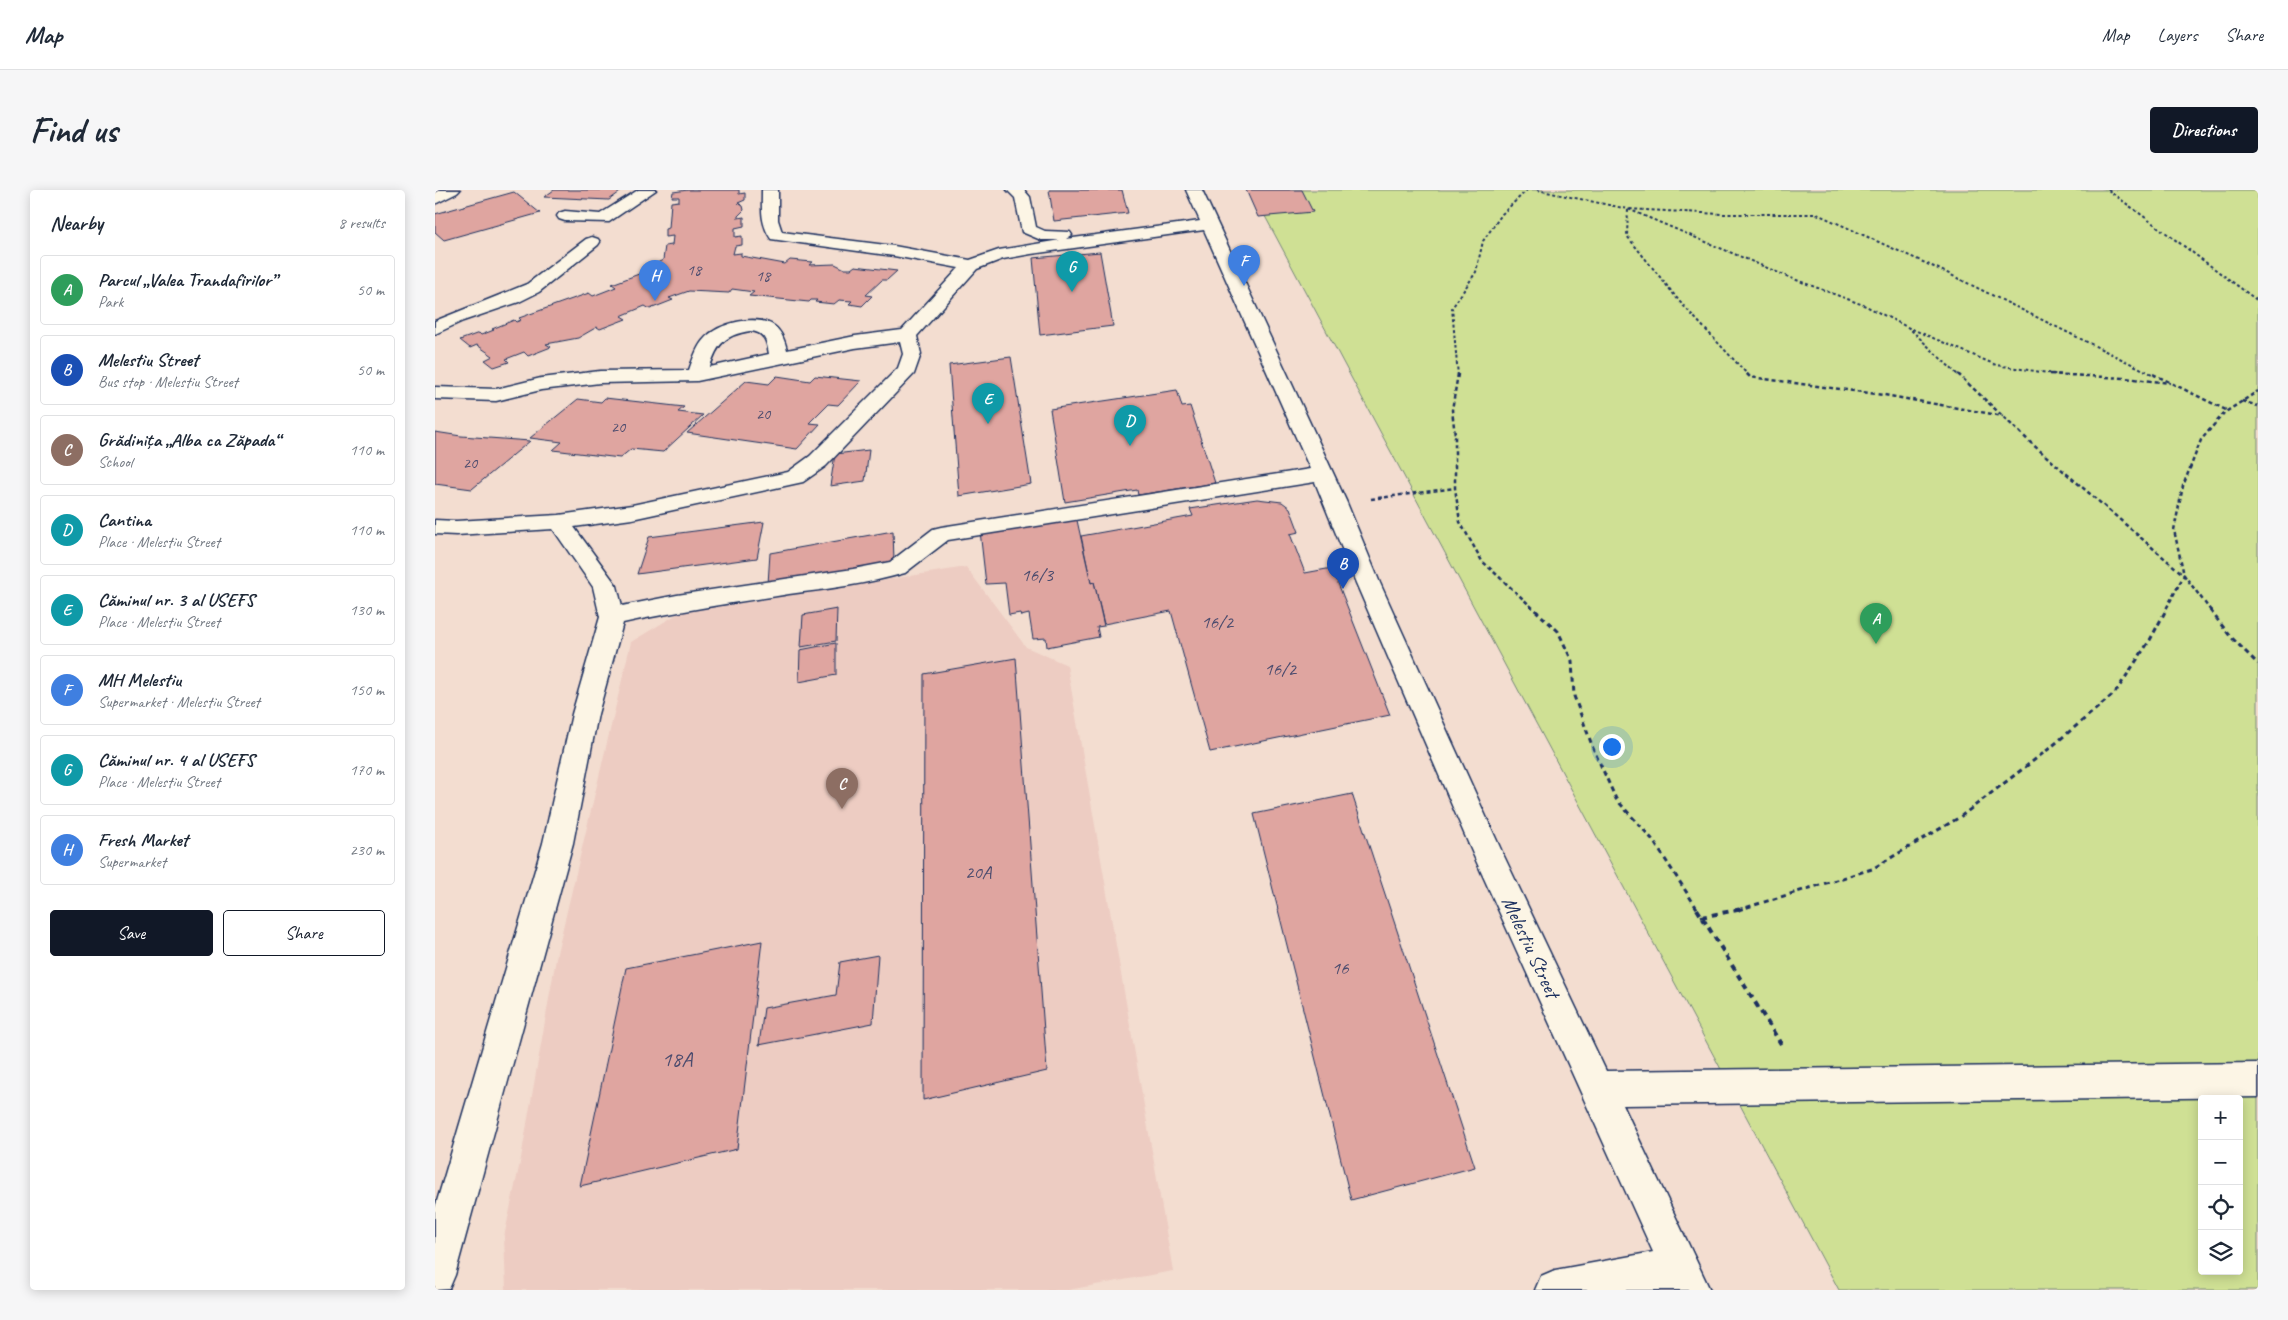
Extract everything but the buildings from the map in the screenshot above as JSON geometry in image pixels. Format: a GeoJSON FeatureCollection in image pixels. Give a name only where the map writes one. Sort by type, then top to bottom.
{"type":"FeatureCollection","features":[{"type":"Feature","properties":{"kind":"street"},"geometry":{"type":"LineString","coordinates":[[435,199],[452,190]]}},
{"type":"Feature","properties":{"kind":"street"},"geometry":{"type":"LineString","coordinates":[[565,216],[603,219],[648,190]]}},
{"type":"Feature","properties":{"kind":"street"},"geometry":{"type":"LineString","coordinates":[[770,190],[770,223],[772,231],[777,236],[894,251],[971,265]]}},
{"type":"Feature","properties":{"kind":"street"},"geometry":{"type":"LineString","coordinates":[[1015,190],[1022,197],[1028,229],[1036,234],[1047,237],[1208,222]]}},
{"type":"Feature","properties":{"kind":"street","name":"Melestiu Street"},"geometry":{"type":"LineString","coordinates":[[1194,190],[1335,503],[1368,583],[1488,854],[1685,1279]]}},
{"type":"Feature","properties":{"kind":"street"},"geometry":{"type":"LineString","coordinates":[[435,393],[497,395],[541,384],[600,377],[697,375],[855,342],[908,335],[971,265],[999,255],[1031,249],[1208,222]]}},
{"type":"Feature","properties":{"kind":"street"},"geometry":{"type":"LineString","coordinates":[[435,329],[453,317],[523,293],[539,284],[592,242]]}},
{"type":"Feature","properties":{"kind":"street"},"geometry":{"type":"LineString","coordinates":[[697,375],[711,343],[723,334],[755,325],[765,327],[772,333],[780,359]]}},
{"type":"Feature","properties":{"kind":"street"},"geometry":{"type":"LineString","coordinates":[[435,527],[457,528],[559,522],[632,512],[795,477],[818,461],[907,370],[912,354],[908,335]]}},
{"type":"Feature","properties":{"kind":"street"},"geometry":{"type":"LineString","coordinates":[[612,617],[677,602],[853,577],[897,568],[941,534],[1322,474]]}},
{"type":"Feature","properties":{"kind":"street"},"geometry":{"type":"LineString","coordinates":[[435,1275],[441,1236],[558,843],[585,714],[612,617],[605,586],[559,522]]}},
{"type":"Feature","properties":{"kind":"street"},"geometry":{"type":"LineString","coordinates":[[1597,1088],[2258,1080]]}},
{"type":"Feature","properties":{"kind":"street"},"geometry":{"type":"LineString","coordinates":[[1555,1290],[1685,1279]]}},
{"type":"Feature","properties":{"kind":"path"},"geometry":{"type":"LineString","coordinates":[[1527,190],[1502,214],[1483,241],[1476,272],[1451,308],[1458,379],[1452,410],[1455,435],[1455,488],[1460,522],[1483,561],[1558,631],[1572,661],[1574,696],[1593,748],[1616,799],[1652,839],[1741,977],[1785,1050]]}},
{"type":"Feature","properties":{"kind":"path"},"geometry":{"type":"LineString","coordinates":[[1537,190],[1628,209],[1721,214],[1817,214],[1945,272],[2228,411]]}},
{"type":"Feature","properties":{"kind":"path"},"geometry":{"type":"LineString","coordinates":[[2108,190],[2258,301]]}},
{"type":"Feature","properties":{"kind":"path"},"geometry":{"type":"LineString","coordinates":[[1628,209],[1791,278],[1866,306],[1909,328],[1996,365],[2053,375],[2124,378],[2172,384]]}},
{"type":"Feature","properties":{"kind":"path"},"geometry":{"type":"LineString","coordinates":[[1628,209],[1627,236],[1680,302],[1750,377],[1884,395],[2004,416]]}},
{"type":"Feature","properties":{"kind":"path"},"geometry":{"type":"LineString","coordinates":[[1909,328],[2097,502],[2184,575],[2230,636],[2258,664]]}},
{"type":"Feature","properties":{"kind":"path"},"geometry":{"type":"LineString","coordinates":[[1701,917],[1735,911],[1872,869],[1960,817],[2050,748],[2115,693],[2150,640],[2184,575],[2174,530],[2183,486],[2201,440],[2228,411],[2258,391]]}},
{"type":"Feature","properties":{"kind":"path"},"geometry":{"type":"LineString","coordinates":[[2242,400],[2258,406]]}},
{"type":"Feature","properties":{"kind":"path"},"geometry":{"type":"LineString","coordinates":[[1335,503],[1455,488]]}},
{"type":"Feature","properties":{"kind":"shaded area"},"geometry":{"type":"Polygon","coordinates":[[[966,567],[1026,647],[1067,665],[1173,1271],[1068,1290],[506,1290],[504,1237],[521,1158],[557,953],[631,642],[679,613],[966,567]]]}},
{"type":"Feature","properties":{"kind":"green space"},"geometry":{"type":"Polygon","coordinates":[[[1251,190],[2258,190],[2258,1290],[1839,1290],[1251,190]]]}},
{"type":"Feature","properties":{"kind":"place","name":"MH Melestiu"},"geometry":{"type":"Point","coordinates":[1244,286]}},
{"type":"Feature","properties":{"kind":"place","name":"Căminul nr. 4 al USEFS"},"geometry":{"type":"Point","coordinates":[1072,292]}},
{"type":"Feature","properties":{"kind":"place","name":"Fresh Market"},"geometry":{"type":"Point","coordinates":[655,301]}},
{"type":"Feature","properties":{"kind":"place","name":"Căminul nr. 3 al USEFS"},"geometry":{"type":"Point","coordinates":[988,424]}},
{"type":"Feature","properties":{"kind":"place","name":"Cantina"},"geometry":{"type":"Point","coordinates":[1130,446]}},
{"type":"Feature","properties":{"kind":"place","name":"Melestiu Street"},"geometry":{"type":"Point","coordinates":[1343,589]}},
{"type":"Feature","properties":{"kind":"place","name":"Parcul „Valea Trandafirilor”"},"geometry":{"type":"Point","coordinates":[1876,644]}},
{"type":"Feature","properties":{"kind":"place","name":"Grădinița „Alba ca Zăpada“"},"geometry":{"type":"Point","coordinates":[842,809]}}]}
